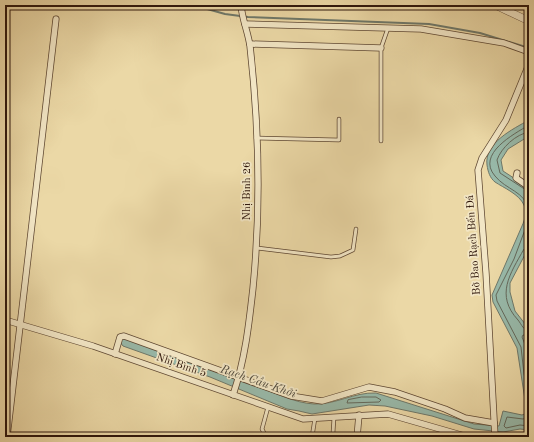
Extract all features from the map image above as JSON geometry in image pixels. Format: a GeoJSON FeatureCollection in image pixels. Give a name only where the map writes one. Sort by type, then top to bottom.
{"type":"FeatureCollection","features":[{"type":"Feature","properties":{"kind":"street","name":"Nhị Bình 26"},"geometry":{"type":"LineString","coordinates":[[234,393],[248,335],[257,248],[256,101],[250,44],[241,5]]}},
{"type":"Feature","properties":{"kind":"street"},"geometry":{"type":"LineString","coordinates":[[495,5],[529,22]]}},
{"type":"Feature","properties":{"kind":"street"},"geometry":{"type":"LineString","coordinates":[[7,437],[56,19]]}},
{"type":"Feature","properties":{"kind":"street"},"geometry":{"type":"LineString","coordinates":[[244,22],[421,29],[504,43],[529,52]]}},
{"type":"Feature","properties":{"kind":"street"},"geometry":{"type":"LineString","coordinates":[[250,44],[381,48]]}},
{"type":"Feature","properties":{"kind":"street","name":"Bờ Bao Rạch Bến Đá"},"geometry":{"type":"LineString","coordinates":[[496,435],[478,170],[482,158],[509,114],[529,64]]}},
{"type":"Feature","properties":{"kind":"street"},"geometry":{"type":"LineString","coordinates":[[517,172],[516,178],[529,187]]}},
{"type":"Feature","properties":{"kind":"street","name":"Nhị Bình 5"},"geometry":{"type":"LineString","coordinates":[[5,320],[234,393],[303,419],[388,414],[468,437]]}},
{"type":"Feature","properties":{"kind":"street"},"geometry":{"type":"LineString","coordinates":[[115,354],[120,337],[124,336],[291,396],[322,401],[369,387],[395,392],[445,409],[465,418],[495,424]]}},
{"type":"Feature","properties":{"kind":"street"},"geometry":{"type":"LineString","coordinates":[[357,437],[360,415]]}},
{"type":"Feature","properties":{"kind":"lane"},"geometry":{"type":"LineString","coordinates":[[381,141],[381,48],[388,27]]}},
{"type":"Feature","properties":{"kind":"lane"},"geometry":{"type":"LineString","coordinates":[[256,138],[339,140],[339,119]]}},
{"type":"Feature","properties":{"kind":"lane"},"geometry":{"type":"LineString","coordinates":[[257,248],[340,256],[353,250],[356,229]]}},
{"type":"Feature","properties":{"kind":"lane"},"geometry":{"type":"LineString","coordinates":[[266,437],[262,429],[268,407]]}},
{"type":"Feature","properties":{"kind":"lane"},"geometry":{"type":"LineString","coordinates":[[334,417],[333,433],[338,437]]}},
{"type":"Feature","properties":{"kind":"lane"},"geometry":{"type":"LineString","coordinates":[[312,437],[315,418]]}},
{"type":"Feature","properties":{"kind":"water"},"geometry":{"type":"Polygon","coordinates":[[[529,120],[529,136],[508,149],[501,160],[503,171],[529,188],[529,247],[510,283],[510,292],[515,311],[529,329],[529,430],[520,429],[503,432],[474,429],[432,416],[385,406],[369,405],[312,414],[287,409],[210,377],[123,346],[120,342],[123,337],[300,402],[322,404],[360,394],[376,393],[474,424],[499,426],[503,411],[522,415],[527,413],[517,348],[493,302],[492,295],[523,223],[525,211],[524,205],[519,198],[493,180],[488,170],[487,157],[495,143],[508,132],[529,120]]]}},
{"type":"Feature","properties":{"kind":"waterway"},"geometry":{"type":"LineString","coordinates":[[193,5],[225,14],[248,17],[429,24],[480,33],[529,48]]}},
{"type":"Feature","properties":{"kind":"water label","name":"Rạch Cầu Khởi"},"geometry":{"type":"Point","coordinates":[258,382]}}]}
